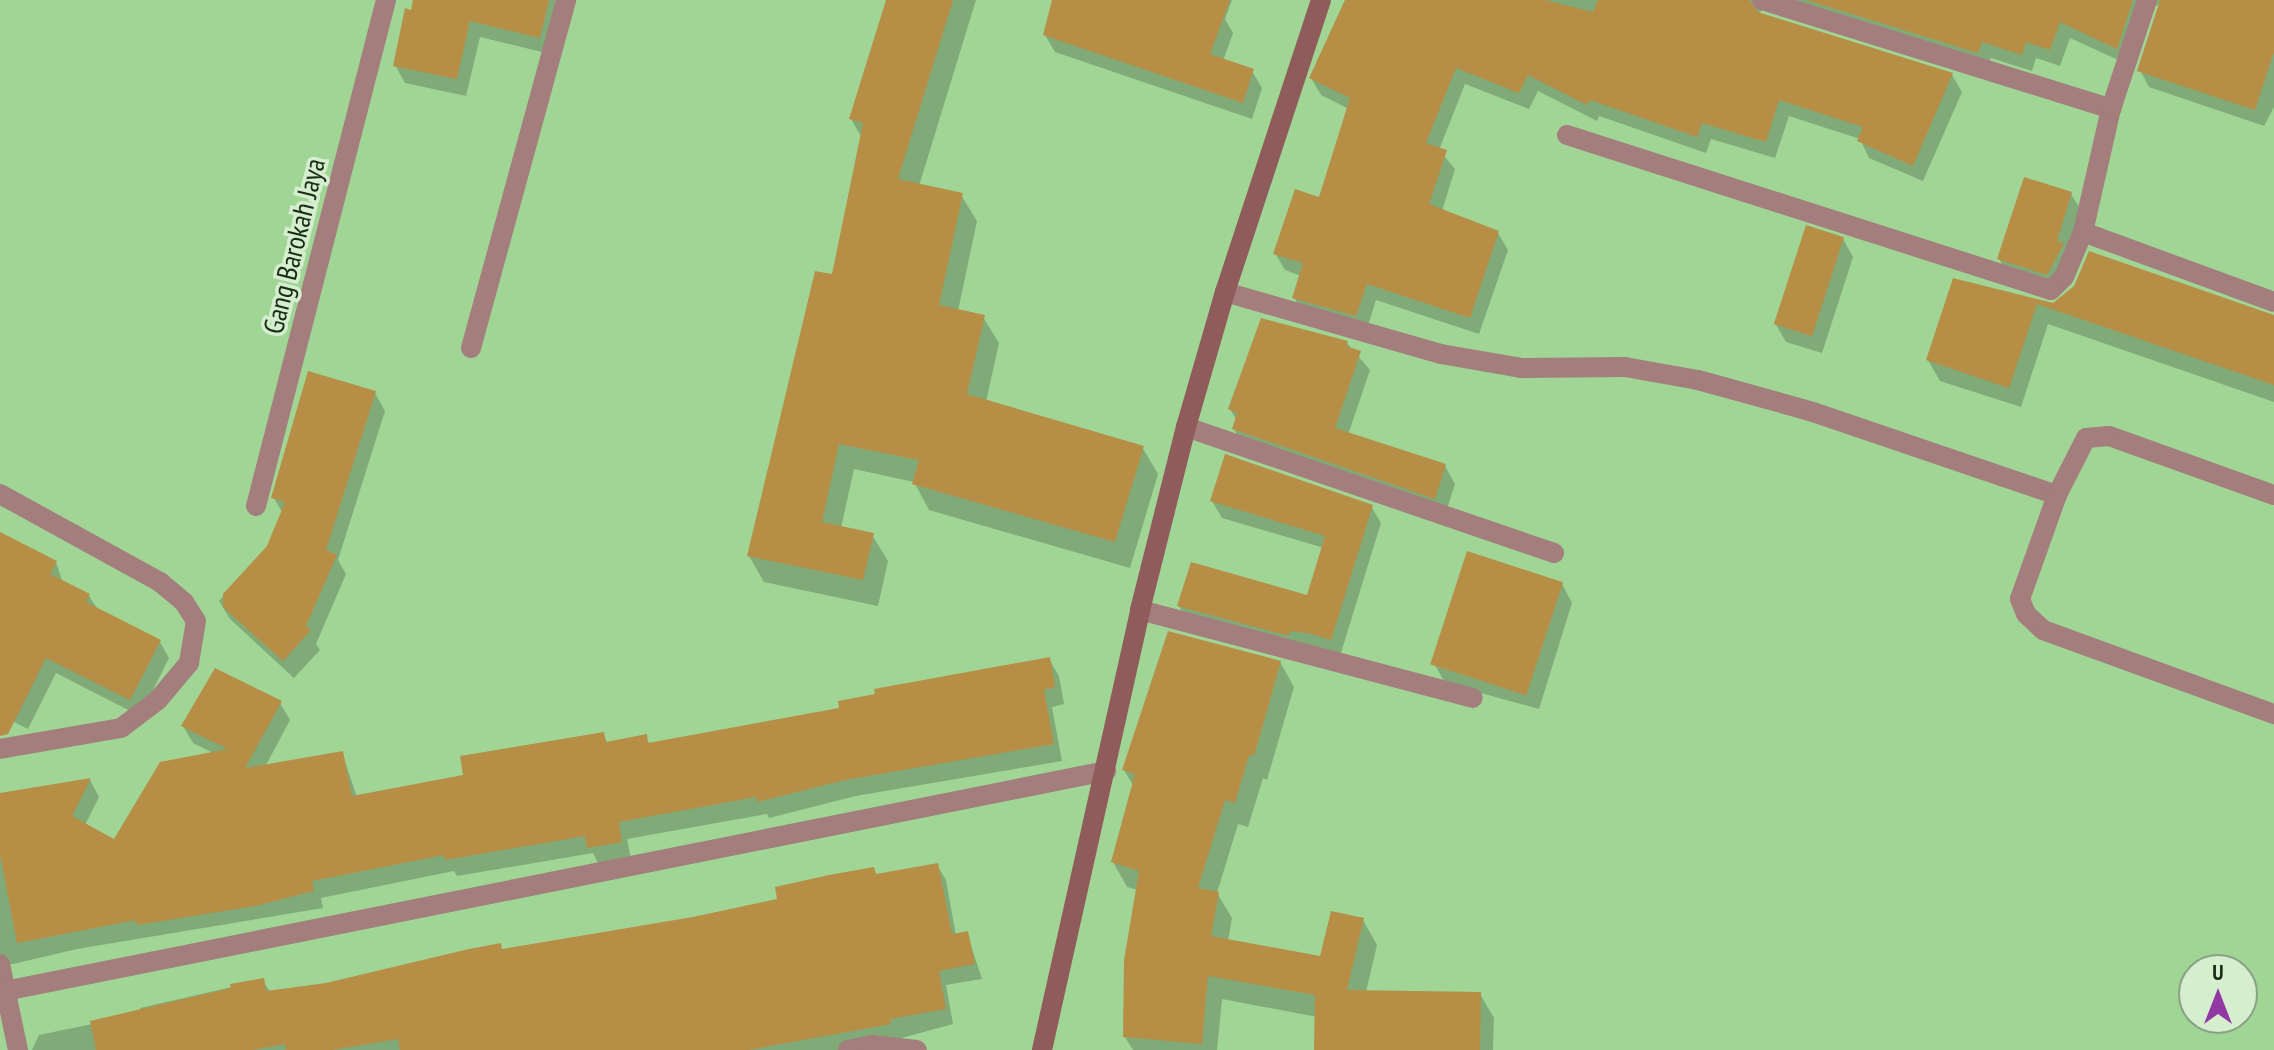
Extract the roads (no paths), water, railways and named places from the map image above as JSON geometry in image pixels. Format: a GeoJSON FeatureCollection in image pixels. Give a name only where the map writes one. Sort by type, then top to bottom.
{"type":"FeatureCollection","features":[{"type":"Feature","properties":{"kind":"street","name":"Gang Barokah Jaya"},"geometry":{"type":"LineString","coordinates":[[256,506],[386,0]]}},
{"type":"Feature","properties":{"kind":"street"},"geometry":{"type":"LineString","coordinates":[[471,348],[566,0]]}},
{"type":"Feature","properties":{"kind":"street"},"geometry":{"type":"LineString","coordinates":[[1042,1050],[1140,610],[1186,427],[1225,292],[1321,0]]}},
{"type":"Feature","properties":{"kind":"street"},"geometry":{"type":"LineString","coordinates":[[1762,0],[2111,109]]}},
{"type":"Feature","properties":{"kind":"street"},"geometry":{"type":"LineString","coordinates":[[1567,135],[2043,291],[2064,277],[2083,232],[2111,109],[2147,0]]}},
{"type":"Feature","properties":{"kind":"street"},"geometry":{"type":"LineString","coordinates":[[2083,232],[2274,302]]}},
{"type":"Feature","properties":{"kind":"street"},"geometry":{"type":"LineString","coordinates":[[1225,292],[1441,354],[1521,368],[1625,367],[1698,380],[1813,412],[2057,495]]}},
{"type":"Feature","properties":{"kind":"street"},"geometry":{"type":"LineString","coordinates":[[1186,427],[1554,553]]}},
{"type":"Feature","properties":{"kind":"street"},"geometry":{"type":"LineString","coordinates":[[2274,495],[2100,435],[2081,442],[2021,589],[2032,623],[2274,714]]}},
{"type":"Feature","properties":{"kind":"street"},"geometry":{"type":"LineString","coordinates":[[0,494],[160,582],[184,602],[196,621],[189,663],[158,700],[121,728],[0,749]]}},
{"type":"Feature","properties":{"kind":"street"},"geometry":{"type":"LineString","coordinates":[[1140,610],[1473,698]]}},
{"type":"Feature","properties":{"kind":"street"},"geometry":{"type":"LineString","coordinates":[[3,991],[1106,771]]}},
{"type":"Feature","properties":{"kind":"street"},"geometry":{"type":"LineString","coordinates":[[0,964],[3,991],[18,1050]]}},
{"type":"Feature","properties":{"kind":"street"},"geometry":{"type":"LineString","coordinates":[[848,1050],[872,1045],[917,1050]]}}]}
